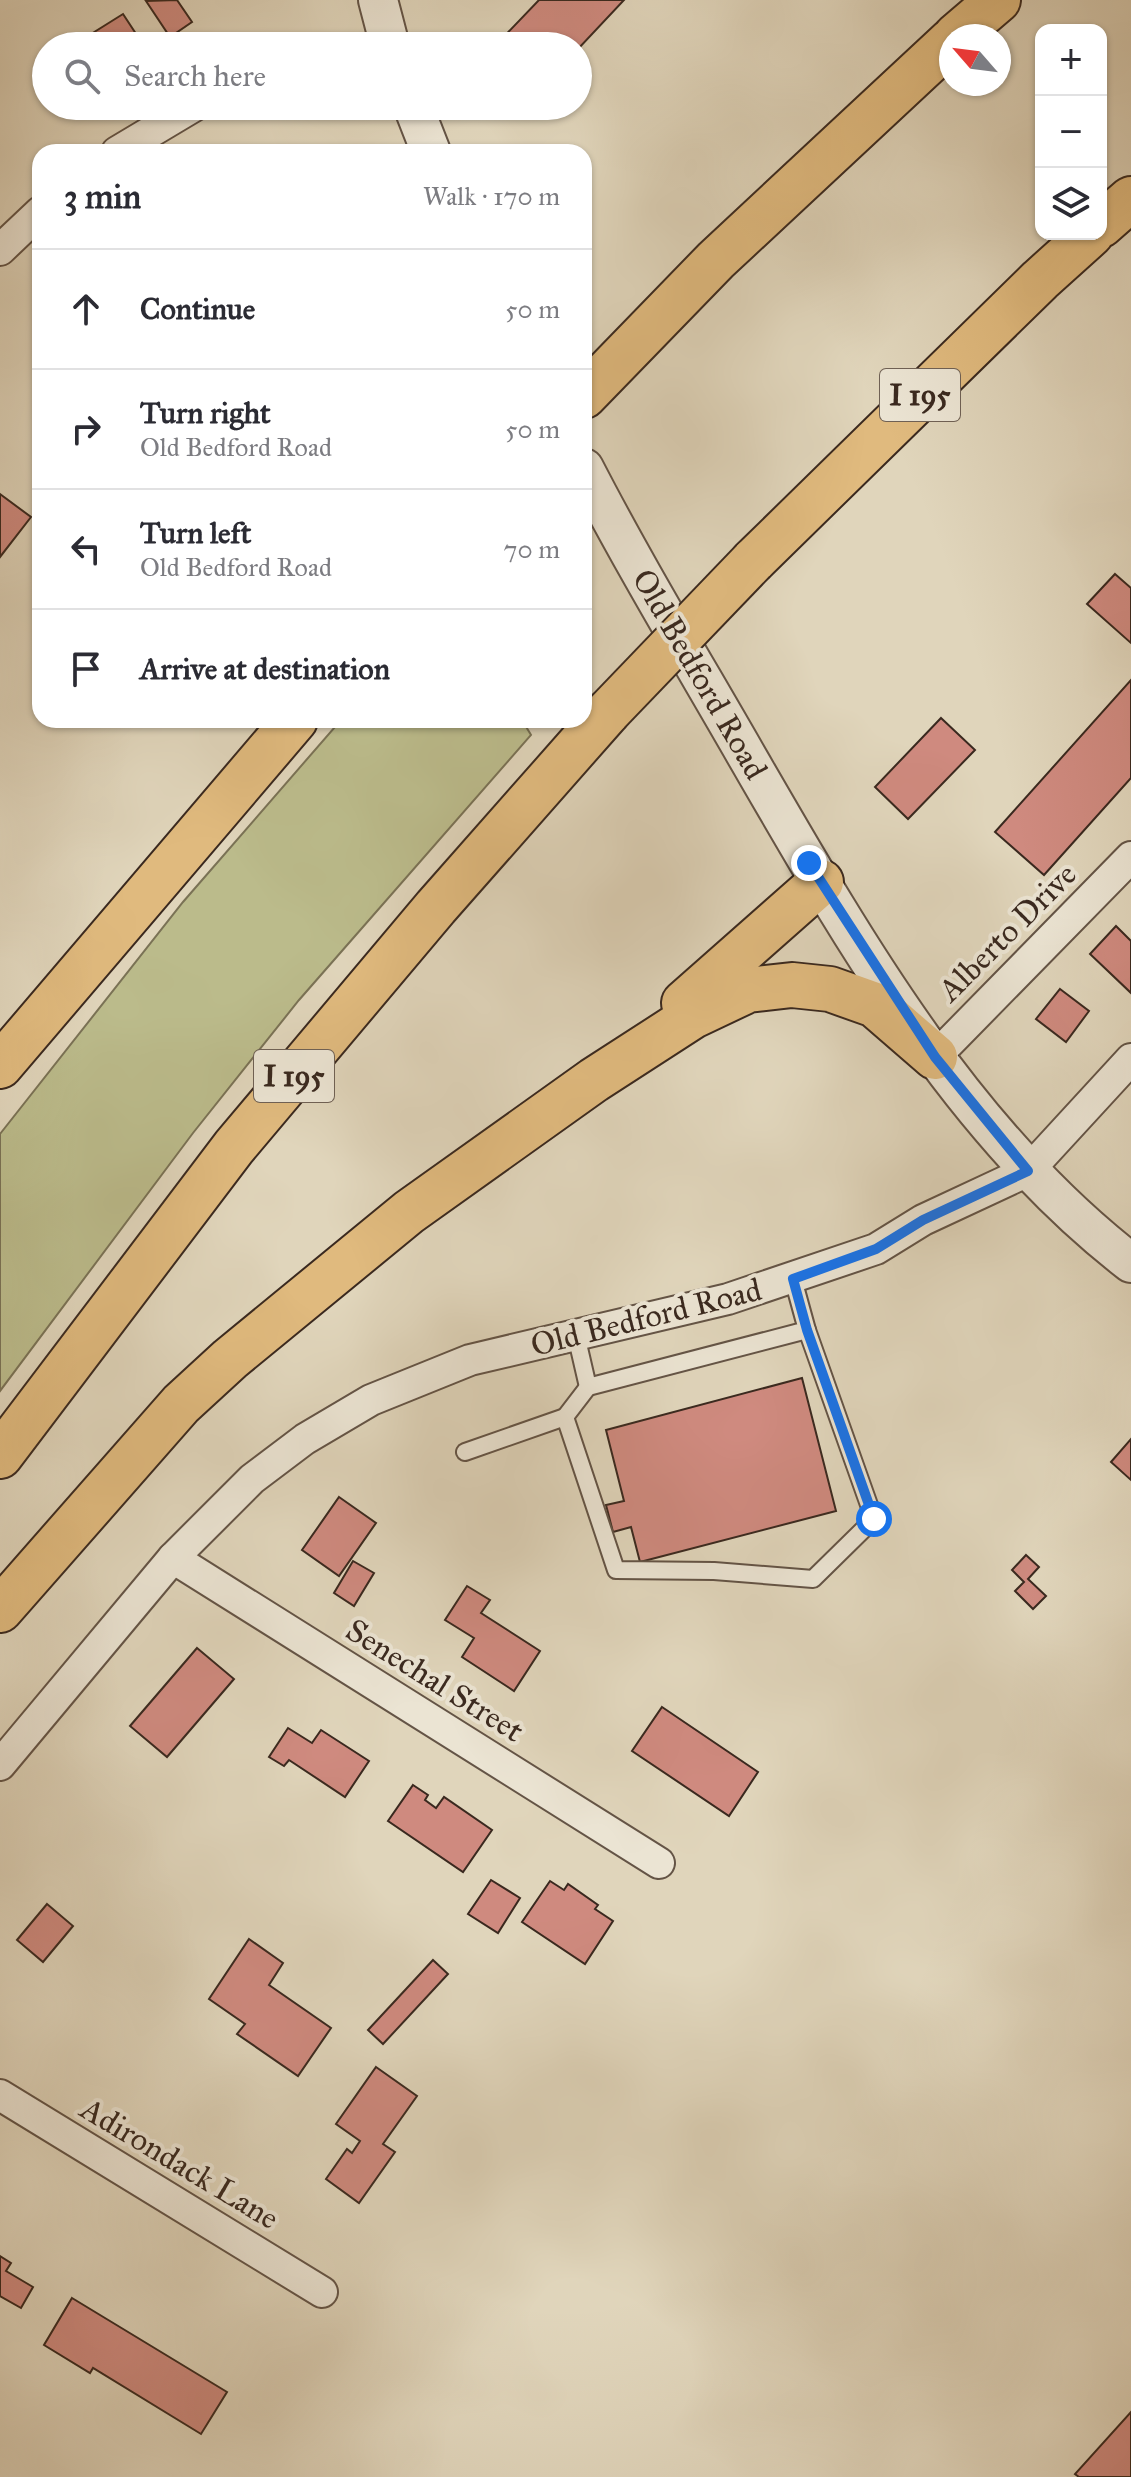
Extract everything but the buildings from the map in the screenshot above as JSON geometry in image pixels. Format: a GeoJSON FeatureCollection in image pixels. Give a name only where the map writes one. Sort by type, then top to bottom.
{"type":"FeatureCollection","features":[{"type":"Feature","properties":{"kind":"highway"},"geometry":{"type":"LineString","coordinates":[[970,24],[998,0]]}},
{"type":"Feature","properties":{"kind":"highway"},"geometry":{"type":"LineString","coordinates":[[592,388],[716,260],[939,52]]}},
{"type":"Feature","properties":{"kind":"highway"},"geometry":{"type":"LineString","coordinates":[[1107,220],[1131,199]]}},
{"type":"Feature","properties":{"kind":"highway","name":"I 195"},"geometry":{"type":"LineString","coordinates":[[0,1456],[234,1147],[436,907],[608,712],[753,561],[1017,301],[1084,240]]}},
{"type":"Feature","properties":{"kind":"highway"},"geometry":{"type":"LineString","coordinates":[[0,1066],[288,728]]}},
{"type":"Feature","properties":{"kind":"highway"},"geometry":{"type":"LineString","coordinates":[[594,1080],[821,882]]}},
{"type":"Feature","properties":{"kind":"highway"},"geometry":{"type":"LineString","coordinates":[[0,1610],[181,1404],[230,1359],[409,1212],[594,1080],[706,1010],[748,990],[792,985],[830,989],[875,1005],[935,1057]]}},
{"type":"Feature","properties":{"kind":"street"},"geometry":{"type":"LineString","coordinates":[[378,0],[380,32]]}},
{"type":"Feature","properties":{"kind":"street"},"geometry":{"type":"LineString","coordinates":[[130,144],[171,120]]}},
{"type":"Feature","properties":{"kind":"street"},"geometry":{"type":"LineString","coordinates":[[418,120],[428,144]]}},
{"type":"Feature","properties":{"kind":"street"},"geometry":{"type":"LineString","coordinates":[[0,250],[32,220]]}},
{"type":"Feature","properties":{"kind":"street","name":"Old Bedford Road"},"geometry":{"type":"LineString","coordinates":[[0,1765],[173,1558],[252,1479],[305,1439],[371,1400],[470,1360],[793,1279],[876,1249],[923,1220],[1028,1171],[935,1057],[821,882],[592,482]]}},
{"type":"Feature","properties":{"kind":"street","name":"Alberto Drive"},"geometry":{"type":"LineString","coordinates":[[935,1057],[1131,857]]}},
{"type":"Feature","properties":{"kind":"street"},"geometry":{"type":"LineString","coordinates":[[1131,1059],[1028,1171],[1131,1263]]}},
{"type":"Feature","properties":{"kind":"street","name":"Senechal Street"},"geometry":{"type":"LineString","coordinates":[[173,1558],[659,1863]]}},
{"type":"Feature","properties":{"kind":"street","name":"Adirondack Lane"},"geometry":{"type":"LineString","coordinates":[[0,2095],[322,2292]]}},
{"type":"Feature","properties":{"kind":"lane"},"geometry":{"type":"LineString","coordinates":[[565,1417],[616,1570],[714,1571],[813,1579],[874,1519],[807,1330],[793,1279]]}},
{"type":"Feature","properties":{"kind":"lane"},"geometry":{"type":"LineString","coordinates":[[465,1452],[565,1417],[588,1387],[807,1330]]}},
{"type":"Feature","properties":{"kind":"lane"},"geometry":{"type":"LineString","coordinates":[[576,1335],[588,1387]]}},
{"type":"Feature","properties":{"kind":"green space"},"geometry":{"type":"Polygon","coordinates":[[[334,728],[527,728],[531,735],[299,1000],[193,1133],[0,1391],[0,1134],[183,902],[334,728]]]}},
{"type":"Feature","properties":{"kind":"route"},"geometry":{"type":"LineString","coordinates":[[809,863],[935,1057],[1028,1171],[923,1220],[876,1249],[793,1279],[807,1330],[874,1519]]}}]}
